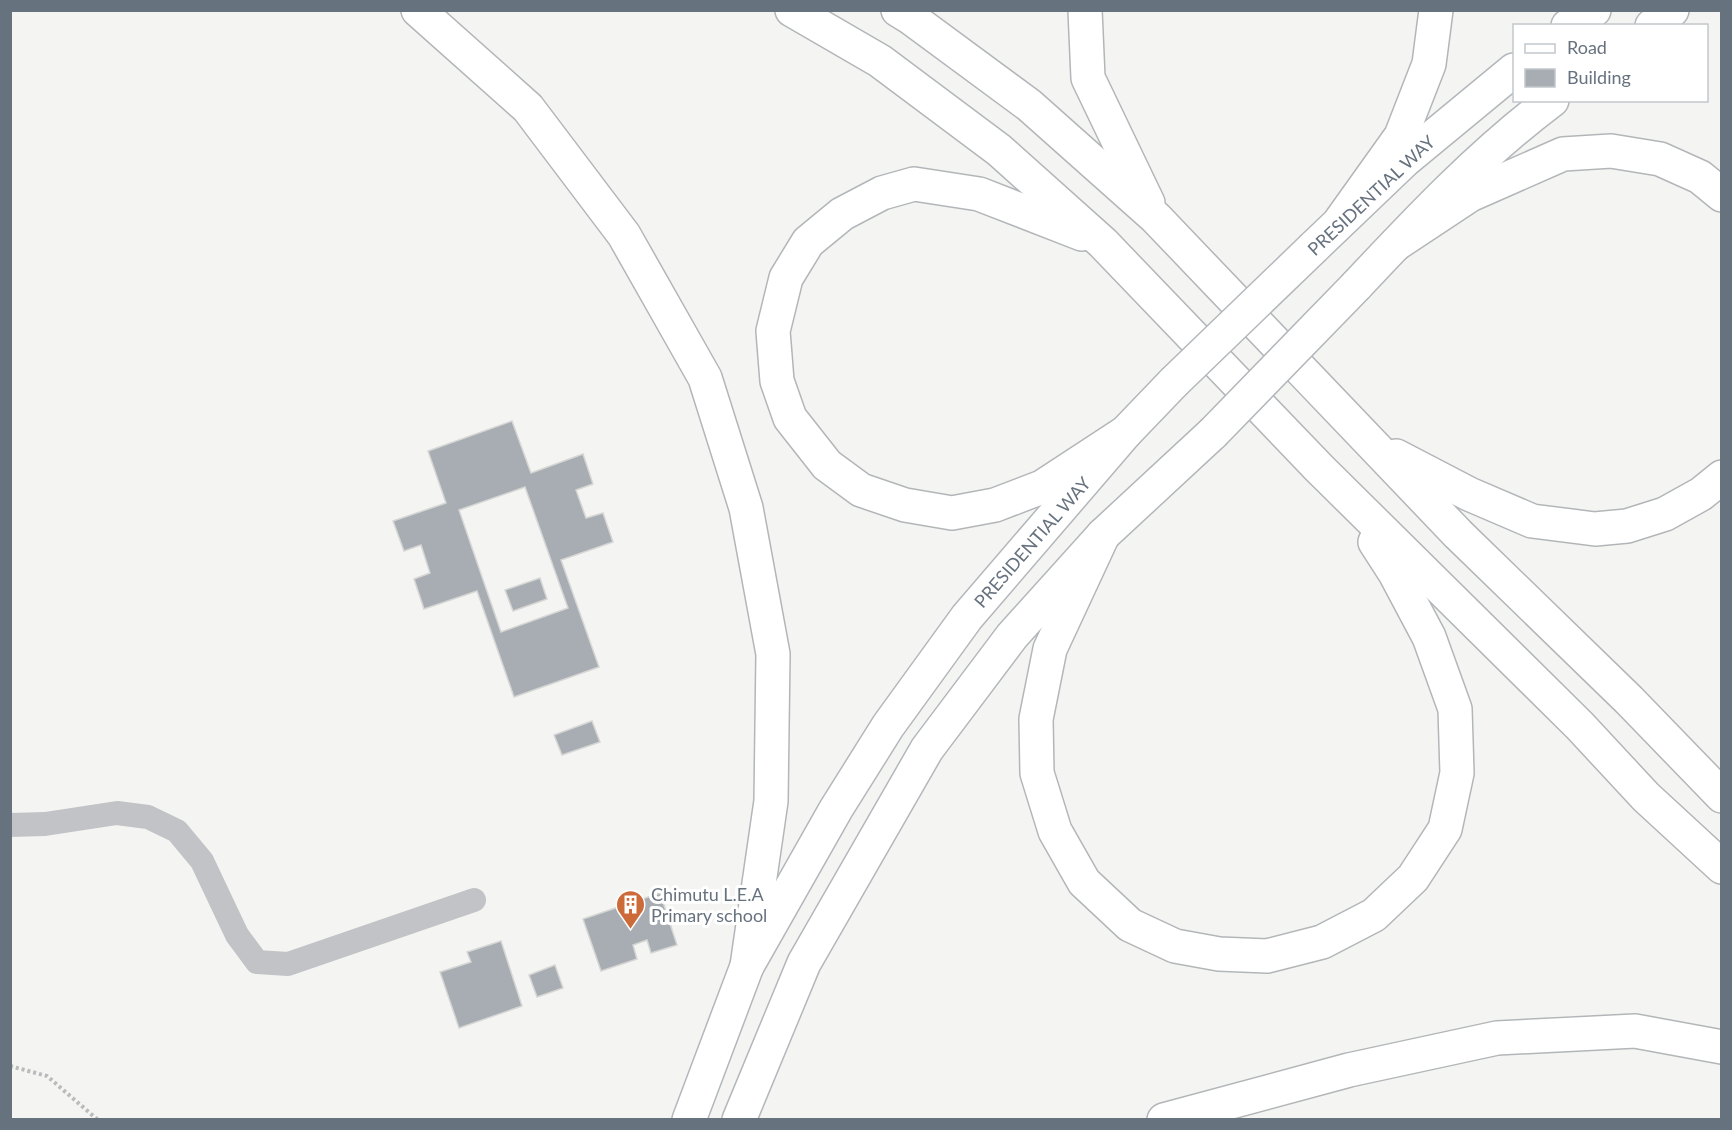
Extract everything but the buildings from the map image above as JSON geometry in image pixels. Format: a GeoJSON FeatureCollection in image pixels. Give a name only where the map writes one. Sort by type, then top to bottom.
{"type":"FeatureCollection","features":[{"type":"Feature","properties":{"kind":"main road"},"geometry":{"type":"LineString","coordinates":[[418,10],[528,108],[624,235],[705,378],[746,508],[773,654],[771,801],[747,966]]}},
{"type":"Feature","properties":{"kind":"main road"},"geometry":{"type":"LineString","coordinates":[[792,10],[880,61],[999,150],[1103,243],[1340,488],[1572,717],[1646,797],[1722,867]]}},
{"type":"Feature","properties":{"kind":"main road"},"geometry":{"type":"LineString","coordinates":[[898,10],[1029,105],[1156,218],[1458,534],[1722,796]]}},
{"type":"Feature","properties":{"kind":"main road"},"geometry":{"type":"LineString","coordinates":[[1085,10],[1088,78],[1156,218]]}},
{"type":"Feature","properties":{"kind":"main road"},"geometry":{"type":"LineString","coordinates":[[1341,220],[1401,136],[1429,64],[1436,10]]}},
{"type":"Feature","properties":{"kind":"main road"},"geometry":{"type":"LineString","coordinates":[[1571,24],[1594,10]]}},
{"type":"Feature","properties":{"kind":"main road"},"geometry":{"type":"LineString","coordinates":[[1654,24],[1672,10]]}},
{"type":"Feature","properties":{"kind":"main road","name":"PRESIDENTIAL WAY"},"geometry":{"type":"LineString","coordinates":[[689,1119],[747,966],[836,809],[888,726],[968,617],[1126,432],[1174,382],[1405,160],[1513,72]]}},
{"type":"Feature","properties":{"kind":"main road"},"geometry":{"type":"LineString","coordinates":[[739,1119],[804,963],[927,749],[1012,636],[1103,535],[1214,433],[1441,196],[1512,130],[1549,102]]}},
{"type":"Feature","properties":{"kind":"main road"},"geometry":{"type":"LineString","coordinates":[[1396,244],[1470,195],[1563,154],[1611,151],[1660,159],[1700,177],[1722,195]]}},
{"type":"Feature","properties":{"kind":"main road"},"geometry":{"type":"LineString","coordinates":[[1103,243],[979,194],[914,184],[882,193],[842,214],[808,242],[786,278],[773,331],[777,381],[790,418],[827,465],[861,490],[905,505],[952,513],[995,505],[1042,487],[1126,432]]}},
{"type":"Feature","properties":{"kind":"main road"},"geometry":{"type":"LineString","coordinates":[[1373,444],[1469,494],[1532,521],[1595,529],[1627,526],[1665,514],[1701,494],[1722,477]]}},
{"type":"Feature","properties":{"kind":"main road"},"geometry":{"type":"LineString","coordinates":[[1103,535],[1050,649],[1036,719],[1037,773],[1055,831],[1084,882],[1130,925],[1175,945],[1219,954],[1267,956],[1322,942],[1374,915],[1405,886],[1413,878],[1444,829],[1457,773],[1455,709],[1429,637],[1395,573],[1340,488]]}},
{"type":"Feature","properties":{"kind":"main road"},"geometry":{"type":"LineString","coordinates":[[1164,1119],[1349,1070],[1497,1038],[1635,1031],[1722,1047]]}},
{"type":"Feature","properties":{"kind":"street"},"geometry":{"type":"LineString","coordinates":[[10,825],[45,824],[117,813],[148,817],[177,831],[202,861],[237,936],[257,962],[288,964],[474,900]]}},
{"type":"Feature","properties":{"kind":"path"},"geometry":{"type":"LineString","coordinates":[[10,1066],[47,1076],[98,1119]]}},
{"type":"Feature","properties":{"kind":"place","name":"Chimutu L.E.A Primary school"},"geometry":{"type":"Point","coordinates":[630,930]}}]}
